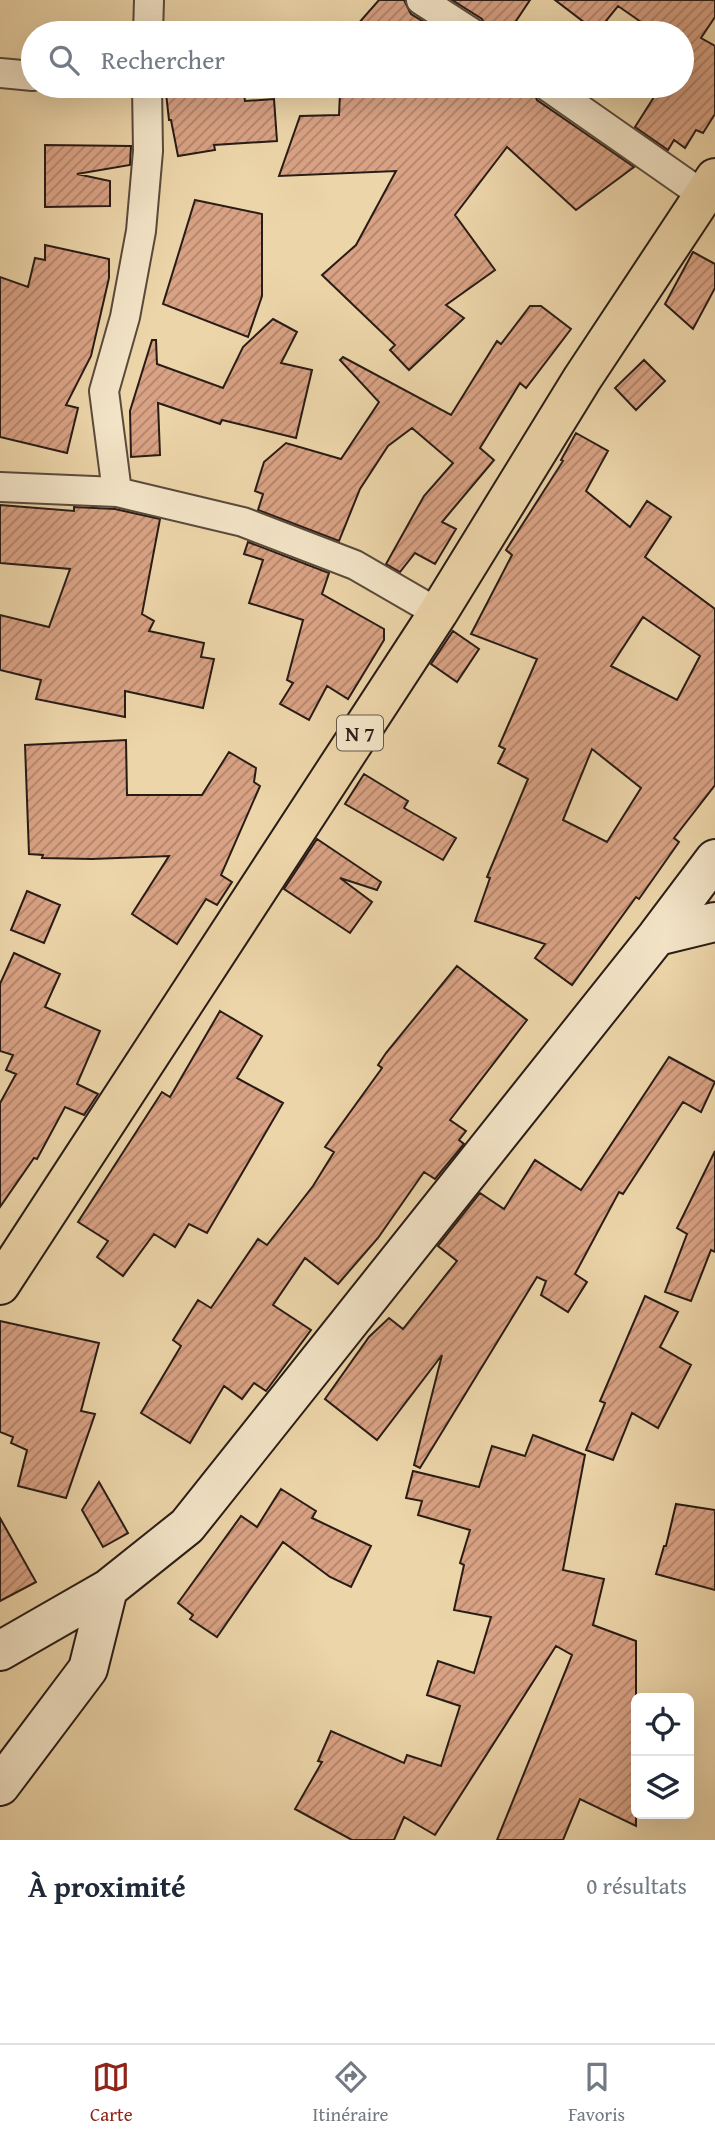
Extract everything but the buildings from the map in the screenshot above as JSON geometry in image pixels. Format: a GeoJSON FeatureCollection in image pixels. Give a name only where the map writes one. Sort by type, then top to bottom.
{"type":"FeatureCollection","features":[{"type":"Feature","properties":{"kind":"main road","name":"N 7"},"geometry":{"type":"LineString","coordinates":[[0,1285],[438,613],[582,379],[709,186]]}},
{"type":"Feature","properties":{"kind":"street"},"geometry":{"type":"LineString","coordinates":[[148,21],[149,0]]}},
{"type":"Feature","properties":{"kind":"street"},"geometry":{"type":"LineString","coordinates":[[421,0],[453,21]]}},
{"type":"Feature","properties":{"kind":"street"},"geometry":{"type":"LineString","coordinates":[[0,73],[21,75]]}},
{"type":"Feature","properties":{"kind":"street"},"geometry":{"type":"LineString","coordinates":[[117,492],[104,391],[125,317],[141,231],[148,151],[147,98]]}},
{"type":"Feature","properties":{"kind":"street"},"geometry":{"type":"LineString","coordinates":[[566,98],[709,186]]}},
{"type":"Feature","properties":{"kind":"street"},"geometry":{"type":"LineString","coordinates":[[0,487],[117,492],[243,522],[355,565],[438,613]]}},
{"type":"Feature","properties":{"kind":"street"},"geometry":{"type":"LineString","coordinates":[[0,1651],[108,1589],[187,1526],[657,936],[715,859]]}},
{"type":"Feature","properties":{"kind":"street"},"geometry":{"type":"LineString","coordinates":[[657,936],[715,922]]}},
{"type":"Feature","properties":{"kind":"street"},"geometry":{"type":"LineString","coordinates":[[0,1786],[88,1669],[108,1589]]}}]}
